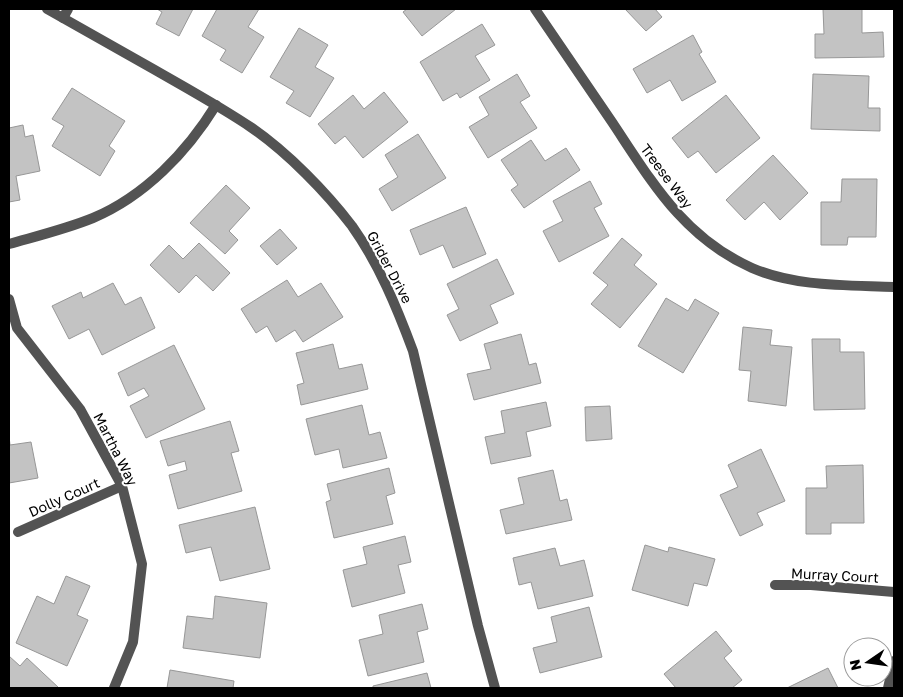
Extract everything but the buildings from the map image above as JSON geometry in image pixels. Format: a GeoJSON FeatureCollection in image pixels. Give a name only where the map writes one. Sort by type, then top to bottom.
{"type":"FeatureCollection","features":[{"type":"Feature","properties":{"kind":"street","name":"Grider Drive"},"geometry":{"type":"LineString","coordinates":[[47,9],[66,13],[254,130],[322,190],[352,227],[376,266],[397,308],[414,351],[478,626],[495,688]]}},
{"type":"Feature","properties":{"kind":"street","name":"Treese Way"},"geometry":{"type":"LineString","coordinates":[[535,9],[660,194],[689,227],[718,249],[752,268],[786,279],[822,284],[894,287]]}},
{"type":"Feature","properties":{"kind":"street"},"geometry":{"type":"LineString","coordinates":[[9,244],[64,229],[95,217],[127,200],[154,180],[179,155],[203,126],[216,105]]}},
{"type":"Feature","properties":{"kind":"street","name":"Martha Way"},"geometry":{"type":"LineString","coordinates":[[9,299],[17,328],[80,409],[122,486],[142,564],[133,642],[114,688]]}},
{"type":"Feature","properties":{"kind":"street","name":"Dolly Court"},"geometry":{"type":"LineString","coordinates":[[18,532],[122,486]]}},
{"type":"Feature","properties":{"kind":"street","name":"Murray Court"},"geometry":{"type":"LineString","coordinates":[[774,585],[894,592]]}},
{"type":"Feature","properties":{"kind":"street"},"geometry":{"type":"LineString","coordinates":[[888,688],[894,661]]}}]}
